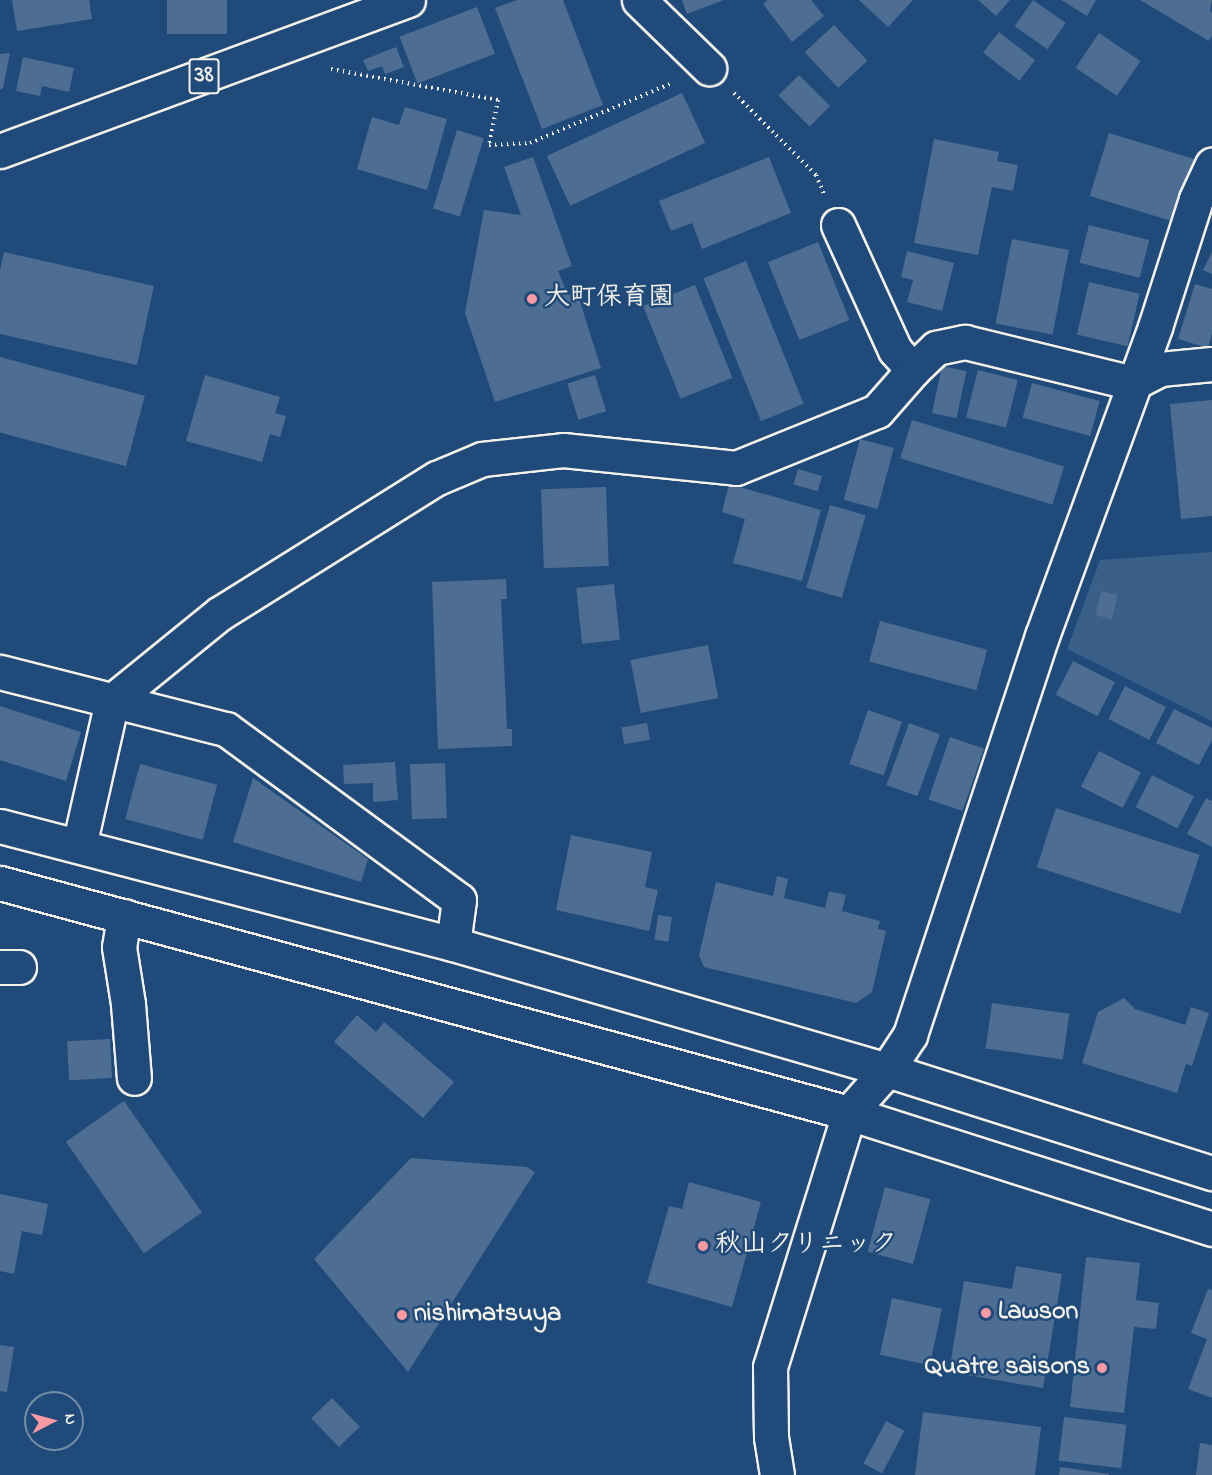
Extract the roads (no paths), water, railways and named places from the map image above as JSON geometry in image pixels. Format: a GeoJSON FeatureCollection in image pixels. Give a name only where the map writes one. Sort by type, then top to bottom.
{"type":"FeatureCollection","features":[{"type":"Feature","properties":{"kind":"street","name":"38"},"geometry":{"type":"LineString","coordinates":[[0,151],[408,0]]}},
{"type":"Feature","properties":{"kind":"street"},"geometry":{"type":"LineString","coordinates":[[639,0],[709,68]]}},
{"type":"Feature","properties":{"kind":"street"},"geometry":{"type":"LineString","coordinates":[[777,1475],[771,1437],[770,1367],[849,1113],[887,1070],[910,1035],[1042,636],[1155,327],[1196,199],[1212,165]]}},
{"type":"Feature","properties":{"kind":"street"},"geometry":{"type":"LineString","coordinates":[[838,225],[895,350],[913,370]]}},
{"type":"Feature","properties":{"kind":"street"},"geometry":{"type":"LineString","coordinates":[[79,846],[112,701],[219,614],[436,478],[482,459],[563,450],[736,468],[877,411],[936,348],[965,342],[1133,383],[1160,369],[1212,364]]}},
{"type":"Feature","properties":{"kind":"street"},"geometry":{"type":"LineString","coordinates":[[0,672],[226,729],[459,900],[453,944]]}},
{"type":"Feature","properties":{"kind":"street"},"geometry":{"type":"LineString","coordinates":[[0,826],[453,944],[887,1070],[1212,1173]]}},
{"type":"Feature","properties":{"kind":"street"},"geometry":{"type":"LineString","coordinates":[[0,883],[849,1113],[1212,1229]]}},
{"type":"Feature","properties":{"kind":"street"},"geometry":{"type":"LineString","coordinates":[[124,916],[118,947],[128,1004],[134,1078]]}},
{"type":"Feature","properties":{"kind":"place","name":"大町保育園"},"geometry":{"type":"Point","coordinates":[532,299]}},
{"type":"Feature","properties":{"kind":"place","name":"秋山クリニック"},"geometry":{"type":"Point","coordinates":[703,1246]}},
{"type":"Feature","properties":{"kind":"place","name":"Lawson"},"geometry":{"type":"Point","coordinates":[986,1313]}},
{"type":"Feature","properties":{"kind":"place","name":"nishimatsuya"},"geometry":{"type":"Point","coordinates":[402,1315]}},
{"type":"Feature","properties":{"kind":"place","name":"Quatre saisons"},"geometry":{"type":"Point","coordinates":[1102,1368]}}]}
